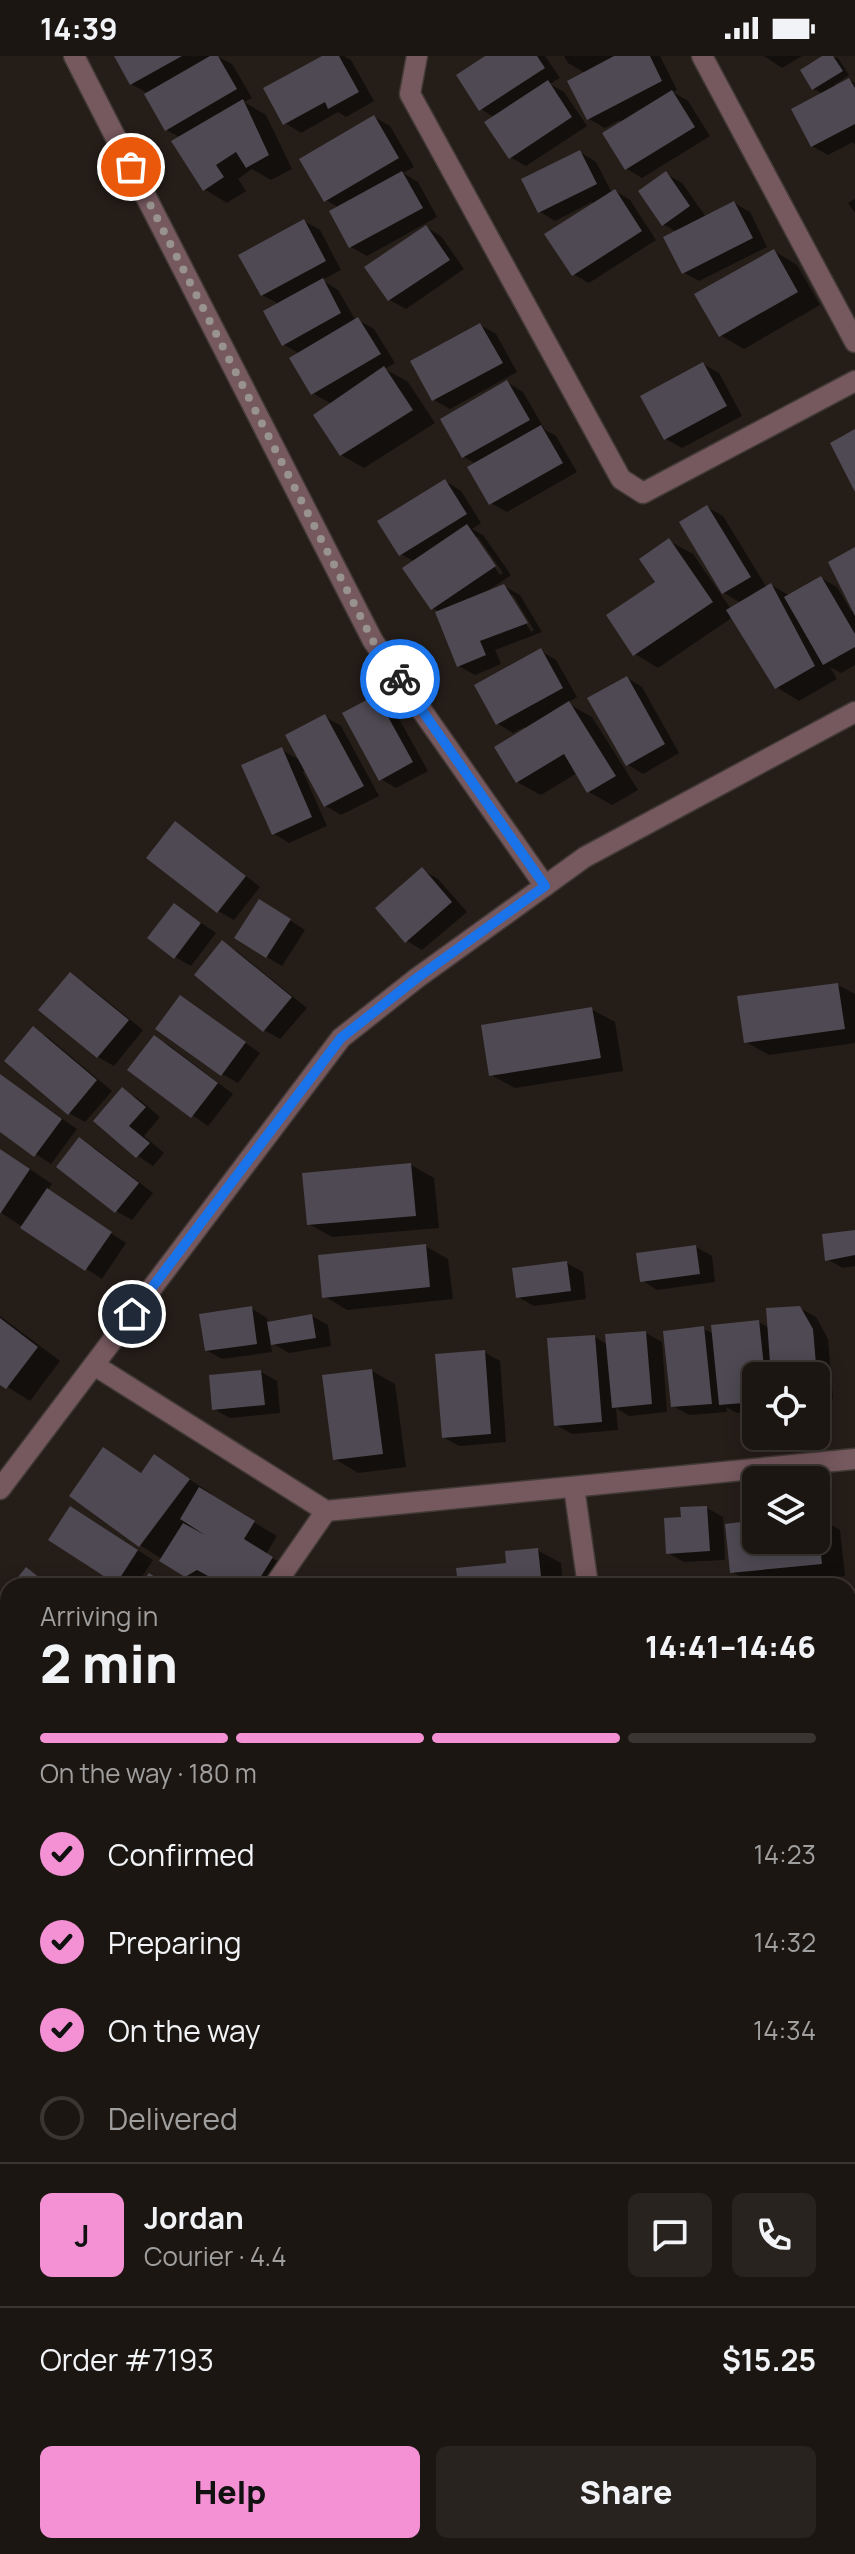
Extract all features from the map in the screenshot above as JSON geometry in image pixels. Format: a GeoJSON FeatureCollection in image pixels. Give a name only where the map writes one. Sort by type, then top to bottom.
{"type":"FeatureCollection","features":[{"type":"Feature","properties":{"kind":"street"},"geometry":{"type":"LineString","coordinates":[[74,56],[373,641],[545,886]]}},
{"type":"Feature","properties":{"kind":"street"},"geometry":{"type":"LineString","coordinates":[[417,56],[410,94],[621,479],[643,493],[855,381]]}},
{"type":"Feature","properties":{"kind":"street"},"geometry":{"type":"LineString","coordinates":[[702,56],[855,342]]}},
{"type":"Feature","properties":{"kind":"street"},"geometry":{"type":"LineString","coordinates":[[0,1489],[341,1038],[417,978],[585,857],[855,712]]}},
{"type":"Feature","properties":{"kind":"street"},"geometry":{"type":"LineString","coordinates":[[94,1365],[326,1511],[855,1459]]}},
{"type":"Feature","properties":{"kind":"street"},"geometry":{"type":"LineString","coordinates":[[574,1487],[587,1578]]}},
{"type":"Feature","properties":{"kind":"street"},"geometry":{"type":"LineString","coordinates":[[280,1578],[326,1511]]}},
{"type":"Feature","properties":{"kind":"building"},"geometry":{"type":"Polygon","coordinates":[[[114,56],[182,56],[130,85],[114,56]]]}},
{"type":"Feature","properties":{"kind":"building"},"geometry":{"type":"Polygon","coordinates":[[[210,56],[218,56],[237,89],[165,131],[144,94],[210,56]]]}},
{"type":"Feature","properties":{"kind":"building"},"geometry":{"type":"Polygon","coordinates":[[[322,56],[339,56],[359,92],[328,109],[325,102],[283,125],[263,88],[322,56]]]}},
{"type":"Feature","properties":{"kind":"building"},"geometry":{"type":"Polygon","coordinates":[[[485,56],[537,56],[545,68],[479,111],[456,75],[485,56]]]}},
{"type":"Feature","properties":{"kind":"building"},"geometry":{"type":"Polygon","coordinates":[[[614,56],[650,56],[662,81],[587,120],[567,81],[614,56]]]}},
{"type":"Feature","properties":{"kind":"building"},"geometry":{"type":"Polygon","coordinates":[[[822,56],[833,56],[843,71],[812,90],[800,70],[822,56]]]}},
{"type":"Feature","properties":{"kind":"building"},"geometry":{"type":"Polygon","coordinates":[[[849,78],[855,88],[855,124],[811,147],[791,109],[849,78]]]}},
{"type":"Feature","properties":{"kind":"building"},"geometry":{"type":"Polygon","coordinates":[[[548,80],[572,117],[509,159],[484,122],[548,80]]]}},
{"type":"Feature","properties":{"kind":"building"},"geometry":{"type":"Polygon","coordinates":[[[672,90],[695,127],[625,170],[602,133],[672,90]]]}},
{"type":"Feature","properties":{"kind":"building"},"geometry":{"type":"Polygon","coordinates":[[[243,99],[269,155],[246,168],[236,152],[216,165],[224,177],[203,191],[171,141],[243,99]]]}},
{"type":"Feature","properties":{"kind":"building"},"geometry":{"type":"Polygon","coordinates":[[[374,115],[399,158],[324,202],[299,159],[374,115]]]}},
{"type":"Feature","properties":{"kind":"building"},"geometry":{"type":"Polygon","coordinates":[[[580,150],[597,184],[538,213],[521,179],[580,150]]]}},
{"type":"Feature","properties":{"kind":"building"},"geometry":{"type":"Polygon","coordinates":[[[402,171],[423,208],[349,248],[329,211],[402,171]]]}},
{"type":"Feature","properties":{"kind":"building"},"geometry":{"type":"Polygon","coordinates":[[[666,171],[690,206],[662,226],[638,191],[666,171]]]}},
{"type":"Feature","properties":{"kind":"building"},"geometry":{"type":"Polygon","coordinates":[[[615,189],[642,231],[572,276],[544,234],[615,189]]]}},
{"type":"Feature","properties":{"kind":"building"},"geometry":{"type":"Polygon","coordinates":[[[734,201],[753,238],[682,274],[663,237],[734,201]]]}},
{"type":"Feature","properties":{"kind":"building"},"geometry":{"type":"Polygon","coordinates":[[[304,219],[326,261],[261,296],[238,255],[304,219]]]}},
{"type":"Feature","properties":{"kind":"building"},"geometry":{"type":"Polygon","coordinates":[[[426,225],[450,260],[388,301],[364,267],[426,225]]]}},
{"type":"Feature","properties":{"kind":"building"},"geometry":{"type":"Polygon","coordinates":[[[774,249],[798,292],[719,337],[694,294],[774,249]]]}},
{"type":"Feature","properties":{"kind":"building"},"geometry":{"type":"Polygon","coordinates":[[[323,278],[341,313],[282,346],[263,311],[323,278]]]}},
{"type":"Feature","properties":{"kind":"building"},"geometry":{"type":"Polygon","coordinates":[[[358,317],[381,354],[311,395],[289,358],[358,317]]]}},
{"type":"Feature","properties":{"kind":"building"},"geometry":{"type":"Polygon","coordinates":[[[480,323],[503,363],[432,401],[410,361],[480,323]]]}},
{"type":"Feature","properties":{"kind":"building"},"geometry":{"type":"Polygon","coordinates":[[[703,362],[727,406],[664,440],[640,396],[703,362]]]}},
{"type":"Feature","properties":{"kind":"building"},"geometry":{"type":"Polygon","coordinates":[[[384,366],[413,410],[340,456],[313,415],[384,366]]]}},
{"type":"Feature","properties":{"kind":"building"},"geometry":{"type":"Polygon","coordinates":[[[507,380],[530,420],[462,458],[440,419],[507,380]]]}},
{"type":"Feature","properties":{"kind":"building"},"geometry":{"type":"Polygon","coordinates":[[[541,425],[563,463],[489,505],[467,467],[541,425]]]}},
{"type":"Feature","properties":{"kind":"building"},"geometry":{"type":"Polygon","coordinates":[[[855,429],[855,492],[830,443],[855,429]]]}},
{"type":"Feature","properties":{"kind":"building"},"geometry":{"type":"Polygon","coordinates":[[[445,479],[467,514],[399,556],[377,521],[445,479]]]}},
{"type":"Feature","properties":{"kind":"building"},"geometry":{"type":"Polygon","coordinates":[[[707,505],[751,577],[722,594],[679,522],[707,505]]]}},
{"type":"Feature","properties":{"kind":"building"},"geometry":{"type":"Polygon","coordinates":[[[467,524],[496,566],[431,610],[402,568],[467,524]]]}},
{"type":"Feature","properties":{"kind":"building"},"geometry":{"type":"Polygon","coordinates":[[[669,538],[713,602],[633,656],[606,615],[655,582],[639,559],[669,538]]]}},
{"type":"Feature","properties":{"kind":"building"},"geometry":{"type":"Polygon","coordinates":[[[855,547],[855,616],[828,562],[855,547]]]}},
{"type":"Feature","properties":{"kind":"building"},"geometry":{"type":"Polygon","coordinates":[[[821,576],[855,634],[855,647],[823,665],[784,597],[821,576]]]}},
{"type":"Feature","properties":{"kind":"building"},"geometry":{"type":"Polygon","coordinates":[[[771,583],[815,666],[775,689],[726,610],[771,583]]]}},
{"type":"Feature","properties":{"kind":"building"},"geometry":{"type":"Polygon","coordinates":[[[504,584],[528,623],[480,641],[486,655],[457,667],[435,612],[504,584]]]}},
{"type":"Feature","properties":{"kind":"building"},"geometry":{"type":"Polygon","coordinates":[[[541,648],[563,688],[496,725],[474,685],[541,648]]]}},
{"type":"Feature","properties":{"kind":"building"},"geometry":{"type":"Polygon","coordinates":[[[627,676],[665,744],[626,766],[587,698],[627,676]]]}},
{"type":"Feature","properties":{"kind":"building"},"geometry":{"type":"Polygon","coordinates":[[[376,695],[413,762],[379,781],[342,713],[376,695]]]}},
{"type":"Feature","properties":{"kind":"building"},"geometry":{"type":"Polygon","coordinates":[[[569,701],[616,776],[587,793],[564,754],[516,783],[494,747],[569,701]]]}},
{"type":"Feature","properties":{"kind":"building"},"geometry":{"type":"Polygon","coordinates":[[[325,714],[364,786],[324,807],[285,735],[325,714]]]}},
{"type":"Feature","properties":{"kind":"building"},"geometry":{"type":"Polygon","coordinates":[[[282,747],[312,817],[272,835],[241,765],[282,747]]]}},
{"type":"Feature","properties":{"kind":"building"},"geometry":{"type":"Polygon","coordinates":[[[175,821],[246,876],[217,913],[146,858],[175,821]]]}},
{"type":"Feature","properties":{"kind":"building"},"geometry":{"type":"Polygon","coordinates":[[[422,867],[452,902],[405,943],[375,908],[422,867]]]}},
{"type":"Feature","properties":{"kind":"building"},"geometry":{"type":"Polygon","coordinates":[[[259,899],[291,919],[266,958],[234,938],[259,899]]]}},
{"type":"Feature","properties":{"kind":"building"},"geometry":{"type":"Polygon","coordinates":[[[174,903],[201,923],[174,959],[147,938],[174,903]]]}},
{"type":"Feature","properties":{"kind":"building"},"geometry":{"type":"Polygon","coordinates":[[[222,940],[292,997],[263,1032],[194,975],[222,940]]]}},
{"type":"Feature","properties":{"kind":"building"},"geometry":{"type":"Polygon","coordinates":[[[70,972],[129,1020],[97,1058],[38,1010],[70,972]]]}},
{"type":"Feature","properties":{"kind":"building"},"geometry":{"type":"Polygon","coordinates":[[[838,983],[845,1029],[744,1043],[737,996],[838,983]]]}},
{"type":"Feature","properties":{"kind":"building"},"geometry":{"type":"Polygon","coordinates":[[[180,995],[246,1042],[221,1076],[155,1029],[180,995]]]}},
{"type":"Feature","properties":{"kind":"building"},"geometry":{"type":"Polygon","coordinates":[[[592,1007],[601,1058],[489,1076],[481,1025],[592,1007]]]}},
{"type":"Feature","properties":{"kind":"building"},"geometry":{"type":"Polygon","coordinates":[[[33,1026],[97,1080],[68,1115],[4,1061],[33,1026]]]}},
{"type":"Feature","properties":{"kind":"building"},"geometry":{"type":"Polygon","coordinates":[[[154,1035],[218,1083],[191,1118],[127,1070],[154,1035]]]}},
{"type":"Feature","properties":{"kind":"building"},"geometry":{"type":"Polygon","coordinates":[[[0,1074],[62,1119],[34,1157],[0,1132],[0,1074]]]}},
{"type":"Feature","properties":{"kind":"building"},"geometry":{"type":"Polygon","coordinates":[[[122,1087],[146,1107],[129,1126],[150,1143],[136,1158],[93,1121],[122,1087]]]}},
{"type":"Feature","properties":{"kind":"building"},"geometry":{"type":"Polygon","coordinates":[[[79,1137],[139,1183],[115,1213],[56,1167],[79,1137]]]}},
{"type":"Feature","properties":{"kind":"building"},"geometry":{"type":"Polygon","coordinates":[[[0,1149],[30,1169],[0,1214],[0,1149]]]}},
{"type":"Feature","properties":{"kind":"building"},"geometry":{"type":"Polygon","coordinates":[[[411,1163],[416,1216],[307,1225],[302,1173],[411,1163]]]}},
{"type":"Feature","properties":{"kind":"building"},"geometry":{"type":"Polygon","coordinates":[[[47,1188],[112,1232],[85,1271],[20,1228],[47,1188]]]}},
{"type":"Feature","properties":{"kind":"building"},"geometry":{"type":"Polygon","coordinates":[[[855,1230],[855,1255],[825,1261],[822,1234],[855,1230]]]}},
{"type":"Feature","properties":{"kind":"building"},"geometry":{"type":"Polygon","coordinates":[[[426,1244],[430,1287],[322,1298],[318,1255],[426,1244]]]}},
{"type":"Feature","properties":{"kind":"building"},"geometry":{"type":"Polygon","coordinates":[[[696,1245],[700,1274],[640,1282],[636,1253],[696,1245]]]}},
{"type":"Feature","properties":{"kind":"building"},"geometry":{"type":"Polygon","coordinates":[[[567,1261],[571,1291],[516,1298],[512,1268],[567,1261]]]}},
{"type":"Feature","properties":{"kind":"building"},"geometry":{"type":"Polygon","coordinates":[[[252,1306],[257,1344],[205,1351],[199,1314],[252,1306]]]}},
{"type":"Feature","properties":{"kind":"building"},"geometry":{"type":"Polygon","coordinates":[[[800,1306],[813,1329],[816,1362],[770,1362],[766,1308],[800,1306]]]}},
{"type":"Feature","properties":{"kind":"building"},"geometry":{"type":"Polygon","coordinates":[[[312,1314],[316,1338],[271,1345],[267,1322],[312,1314]]]}},
{"type":"Feature","properties":{"kind":"building"},"geometry":{"type":"Polygon","coordinates":[[[0,1318],[38,1347],[6,1389],[0,1385],[0,1318]]]}},
{"type":"Feature","properties":{"kind":"building"},"geometry":{"type":"Polygon","coordinates":[[[759,1320],[764,1362],[742,1362],[742,1403],[719,1405],[711,1325],[759,1320]]]}},
{"type":"Feature","properties":{"kind":"building"},"geometry":{"type":"Polygon","coordinates":[[[704,1326],[712,1404],[671,1407],[663,1331],[704,1326]]]}},
{"type":"Feature","properties":{"kind":"building"},"geometry":{"type":"Polygon","coordinates":[[[646,1331],[652,1404],[612,1408],[605,1334],[646,1331]]]}},
{"type":"Feature","properties":{"kind":"building"},"geometry":{"type":"Polygon","coordinates":[[[595,1335],[602,1422],[554,1426],[547,1338],[595,1335]]]}},
{"type":"Feature","properties":{"kind":"building"},"geometry":{"type":"Polygon","coordinates":[[[485,1350],[491,1434],[442,1438],[435,1354],[485,1350]]]}},
{"type":"Feature","properties":{"kind":"building"},"geometry":{"type":"Polygon","coordinates":[[[372,1369],[383,1454],[333,1460],[322,1375],[372,1369]]]}},
{"type":"Feature","properties":{"kind":"building"},"geometry":{"type":"Polygon","coordinates":[[[261,1370],[265,1405],[212,1410],[209,1375],[261,1370]]]}},
{"type":"Feature","properties":{"kind":"building"},"geometry":{"type":"Polygon","coordinates":[[[103,1447],[141,1473],[154,1454],[190,1479],[139,1547],[69,1496],[103,1447]]]}},
{"type":"Feature","properties":{"kind":"building"},"geometry":{"type":"Polygon","coordinates":[[[199,1487],[255,1521],[244,1539],[273,1557],[260,1578],[207,1578],[208,1576],[197,1570],[185,1577],[159,1561],[183,1523],[205,1535],[180,1519],[199,1487]]]}},
{"type":"Feature","properties":{"kind":"building"},"geometry":{"type":"Polygon","coordinates":[[[70,1506],[138,1550],[120,1578],[107,1578],[48,1540],[70,1506]]]}},
{"type":"Feature","properties":{"kind":"building"},"geometry":{"type":"Polygon","coordinates":[[[707,1506],[710,1551],[666,1554],[664,1518],[681,1517],[680,1507],[707,1506]]]}},
{"type":"Feature","properties":{"kind":"building"},"geometry":{"type":"Polygon","coordinates":[[[742,1522],[742,1554],[821,1554],[822,1564],[730,1573],[725,1524],[742,1522]]]}},
{"type":"Feature","properties":{"kind":"building"},"geometry":{"type":"Polygon","coordinates":[[[538,1548],[541,1578],[457,1578],[456,1568],[506,1563],[505,1551],[538,1548]]]}},
{"type":"Feature","properties":{"kind":"building"},"geometry":{"type":"Polygon","coordinates":[[[26,1567],[40,1578],[17,1578],[26,1567]]]}},
{"type":"Feature","properties":{"kind":"way so far"},"geometry":{"type":"LineString","coordinates":[[131,167],[373,641],[400,679]]}},
{"type":"Feature","properties":{"kind":"route"},"geometry":{"type":"LineString","coordinates":[[132,1314],[341,1038],[417,978],[545,886],[400,679]]}}]}
